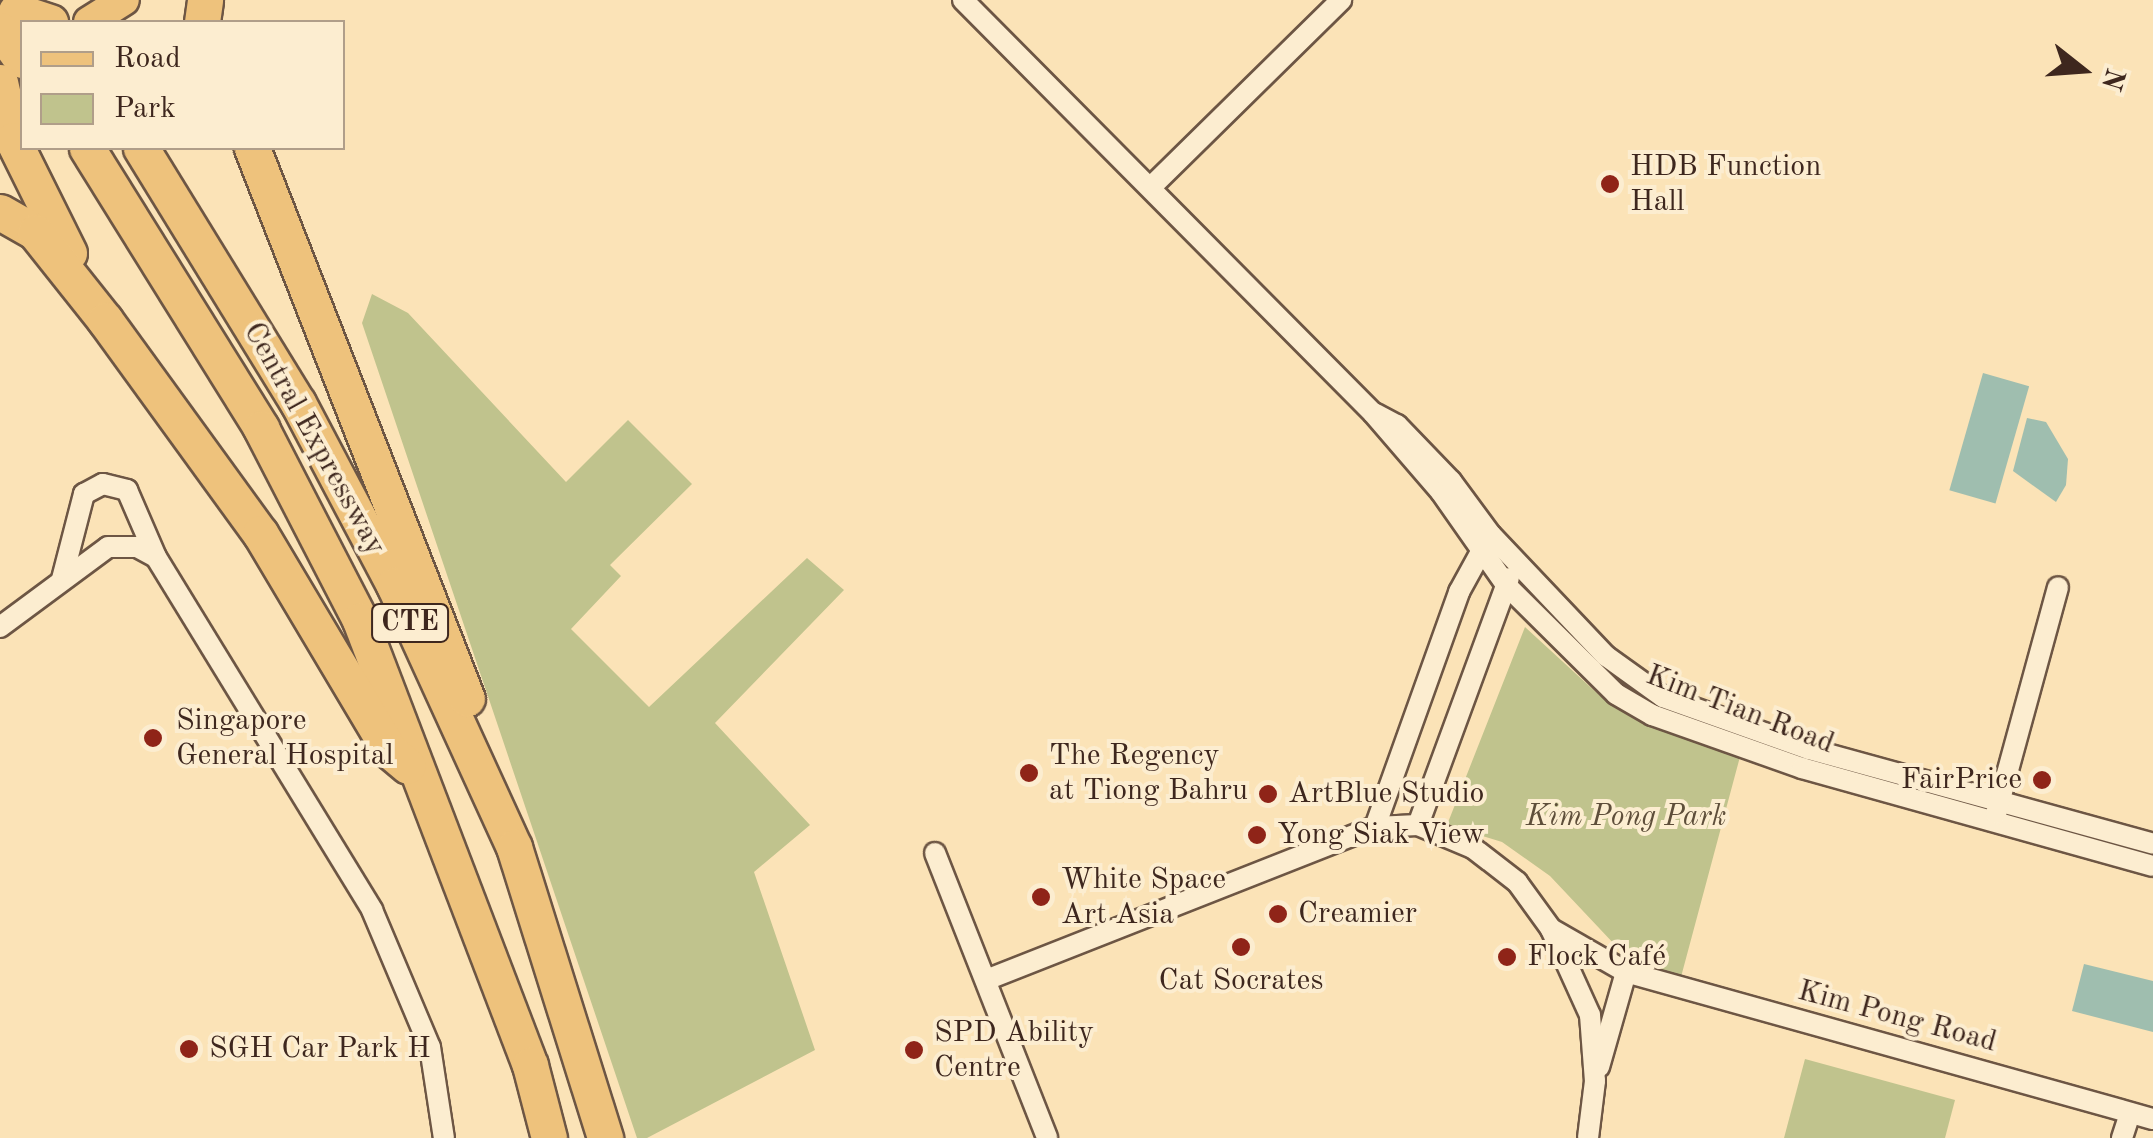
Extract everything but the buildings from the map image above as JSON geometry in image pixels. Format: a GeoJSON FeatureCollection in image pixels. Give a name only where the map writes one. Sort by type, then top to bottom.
{"type":"FeatureCollection","features":[{"type":"Feature","properties":{"kind":"highway"},"geometry":{"type":"LineString","coordinates":[[20,44],[16,13],[42,20]]}},
{"type":"Feature","properties":{"kind":"highway"},"geometry":{"type":"LineString","coordinates":[[6,84],[20,139]]}},
{"type":"Feature","properties":{"kind":"highway"},"geometry":{"type":"LineString","coordinates":[[23,150],[30,179],[105,320]]}},
{"type":"Feature","properties":{"kind":"highway","name":"Central Expressway"},"geometry":{"type":"LineString","coordinates":[[88,150],[262,428],[360,620],[530,1065],[549,1138]]}},
{"type":"Feature","properties":{"kind":"highway","name":"Central Expressway"},"geometry":{"type":"LineString","coordinates":[[143,150],[298,404],[394,585],[514,847],[605,1138]]}},
{"type":"Feature","properties":{"kind":"highway"},"geometry":{"type":"LineString","coordinates":[[253,150],[459,676],[514,847]]}},
{"type":"Feature","properties":{"kind":"highway"},"geometry":{"type":"LineString","coordinates":[[0,212],[35,232],[105,320],[260,533],[390,751],[422,774]]}},
{"type":"Feature","properties":{"kind":"main road"},"geometry":{"type":"LineString","coordinates":[[92,20],[124,0]]}},
{"type":"Feature","properties":{"kind":"street","name":"Kim Tian Road"},"geometry":{"type":"LineString","coordinates":[[963,0],[1153,186],[1373,413],[1397,425],[1424,453],[1485,543],[1506,585],[1538,622],[1602,682],[1652,715],[1997,811],[2153,844]]}},
{"type":"Feature","properties":{"kind":"street"},"geometry":{"type":"LineString","coordinates":[[1153,186],[1341,0]]}},
{"type":"Feature","properties":{"kind":"street"},"geometry":{"type":"LineString","coordinates":[[62,579],[84,494],[103,484],[127,490],[156,557],[372,910],[430,1047],[444,1138]]}},
{"type":"Feature","properties":{"kind":"street"},"geometry":{"type":"LineString","coordinates":[[0,627],[113,546],[139,519]]}},
{"type":"Feature","properties":{"kind":"street"},"geometry":{"type":"LineString","coordinates":[[76,522],[88,540],[156,557]]}},
{"type":"Feature","properties":{"kind":"street","name":"Kim Tian Road"},"geometry":{"type":"LineString","coordinates":[[1485,543],[1517,563],[1637,682],[1806,759]]}},
{"type":"Feature","properties":{"kind":"street"},"geometry":{"type":"LineString","coordinates":[[1375,828],[1485,543]]}},
{"type":"Feature","properties":{"kind":"street"},"geometry":{"type":"LineString","coordinates":[[1418,825],[1486,631],[1517,563]]}},
{"type":"Feature","properties":{"kind":"street"},"geometry":{"type":"LineString","coordinates":[[1997,811],[2058,588]]}},
{"type":"Feature","properties":{"kind":"street"},"geometry":{"type":"LineString","coordinates":[[1486,631],[1516,620],[1538,622]]}},
{"type":"Feature","properties":{"kind":"street","name":"Kim Tian Road"},"geometry":{"type":"LineString","coordinates":[[1997,811],[2153,866]]}},
{"type":"Feature","properties":{"kind":"street"},"geometry":{"type":"LineString","coordinates":[[986,980],[1375,828],[1418,825],[1473,848],[1497,866],[1551,929],[1590,1015],[1595,1082]]}},
{"type":"Feature","properties":{"kind":"street"},"geometry":{"type":"LineString","coordinates":[[935,853],[1047,1138]]}},
{"type":"Feature","properties":{"kind":"street","name":"Kim Pong Road"},"geometry":{"type":"LineString","coordinates":[[1551,929],[1626,972],[2153,1119]]}},
{"type":"Feature","properties":{"kind":"street"},"geometry":{"type":"LineString","coordinates":[[1588,1138],[1595,1082],[1626,972]]}},
{"type":"Feature","properties":{"kind":"street"},"geometry":{"type":"LineString","coordinates":[[2122,1138],[2130,1113]]}},
{"type":"Feature","properties":{"kind":"green space"},"geometry":{"type":"Polygon","coordinates":[[[372,294],[408,313],[566,482],[628,420],[692,484],[610,565],[621,576],[571,629],[649,707],[807,558],[844,590],[715,723],[810,825],[754,872],[815,1050],[647,1138],[637,1138],[362,323],[372,294]]]}},
{"type":"Feature","properties":{"kind":"green space","name":"Kim Pong Park"},"geometry":{"type":"Polygon","coordinates":[[[1525,627],[1599,695],[1640,720],[1741,753],[1681,977],[1632,963],[1550,876],[1502,842],[1447,825],[1525,627]]]}},
{"type":"Feature","properties":{"kind":"green space"},"geometry":{"type":"Polygon","coordinates":[[[1805,1059],[1955,1100],[1945,1138],[1784,1138],[1805,1059]]]}},
{"type":"Feature","properties":{"kind":"shaded area"},"geometry":{"type":"Polygon","coordinates":[[[1983,373],[2029,386],[1996,504],[1949,490],[1983,373]]]}},
{"type":"Feature","properties":{"kind":"shaded area"},"geometry":{"type":"Polygon","coordinates":[[[2027,418],[2046,422],[2068,459],[2066,485],[2056,502],[2013,471],[2027,418]]]}},
{"type":"Feature","properties":{"kind":"shaded area"},"geometry":{"type":"Polygon","coordinates":[[[2084,964],[2153,981],[2153,1032],[2072,1011],[2084,964]]]}},
{"type":"Feature","properties":{"kind":"place","name":"HDB Function Hall"},"geometry":{"type":"Point","coordinates":[1610,184]}},
{"type":"Feature","properties":{"kind":"place","name":"Singapore General Hospital"},"geometry":{"type":"Point","coordinates":[153,738]}},
{"type":"Feature","properties":{"kind":"place","name":"The Regency at Tiong Bahru"},"geometry":{"type":"Point","coordinates":[1029,773]}},
{"type":"Feature","properties":{"kind":"place","name":"FairPrice"},"geometry":{"type":"Point","coordinates":[2042,780]}},
{"type":"Feature","properties":{"kind":"place","name":"ArtBlue Studio"},"geometry":{"type":"Point","coordinates":[1268,794]}},
{"type":"Feature","properties":{"kind":"place","name":"Yong Siak View"},"geometry":{"type":"Point","coordinates":[1257,835]}},
{"type":"Feature","properties":{"kind":"place","name":"White Space Art Asia"},"geometry":{"type":"Point","coordinates":[1041,897]}},
{"type":"Feature","properties":{"kind":"place","name":"Creamier"},"geometry":{"type":"Point","coordinates":[1278,914]}},
{"type":"Feature","properties":{"kind":"place","name":"Cat Socrates"},"geometry":{"type":"Point","coordinates":[1241,947]}},
{"type":"Feature","properties":{"kind":"place","name":"Flock Café"},"geometry":{"type":"Point","coordinates":[1507,957]}},
{"type":"Feature","properties":{"kind":"place","name":"SGH Car Park H"},"geometry":{"type":"Point","coordinates":[189,1049]}},
{"type":"Feature","properties":{"kind":"place","name":"SPD Ability Centre"},"geometry":{"type":"Point","coordinates":[914,1050]}}]}
